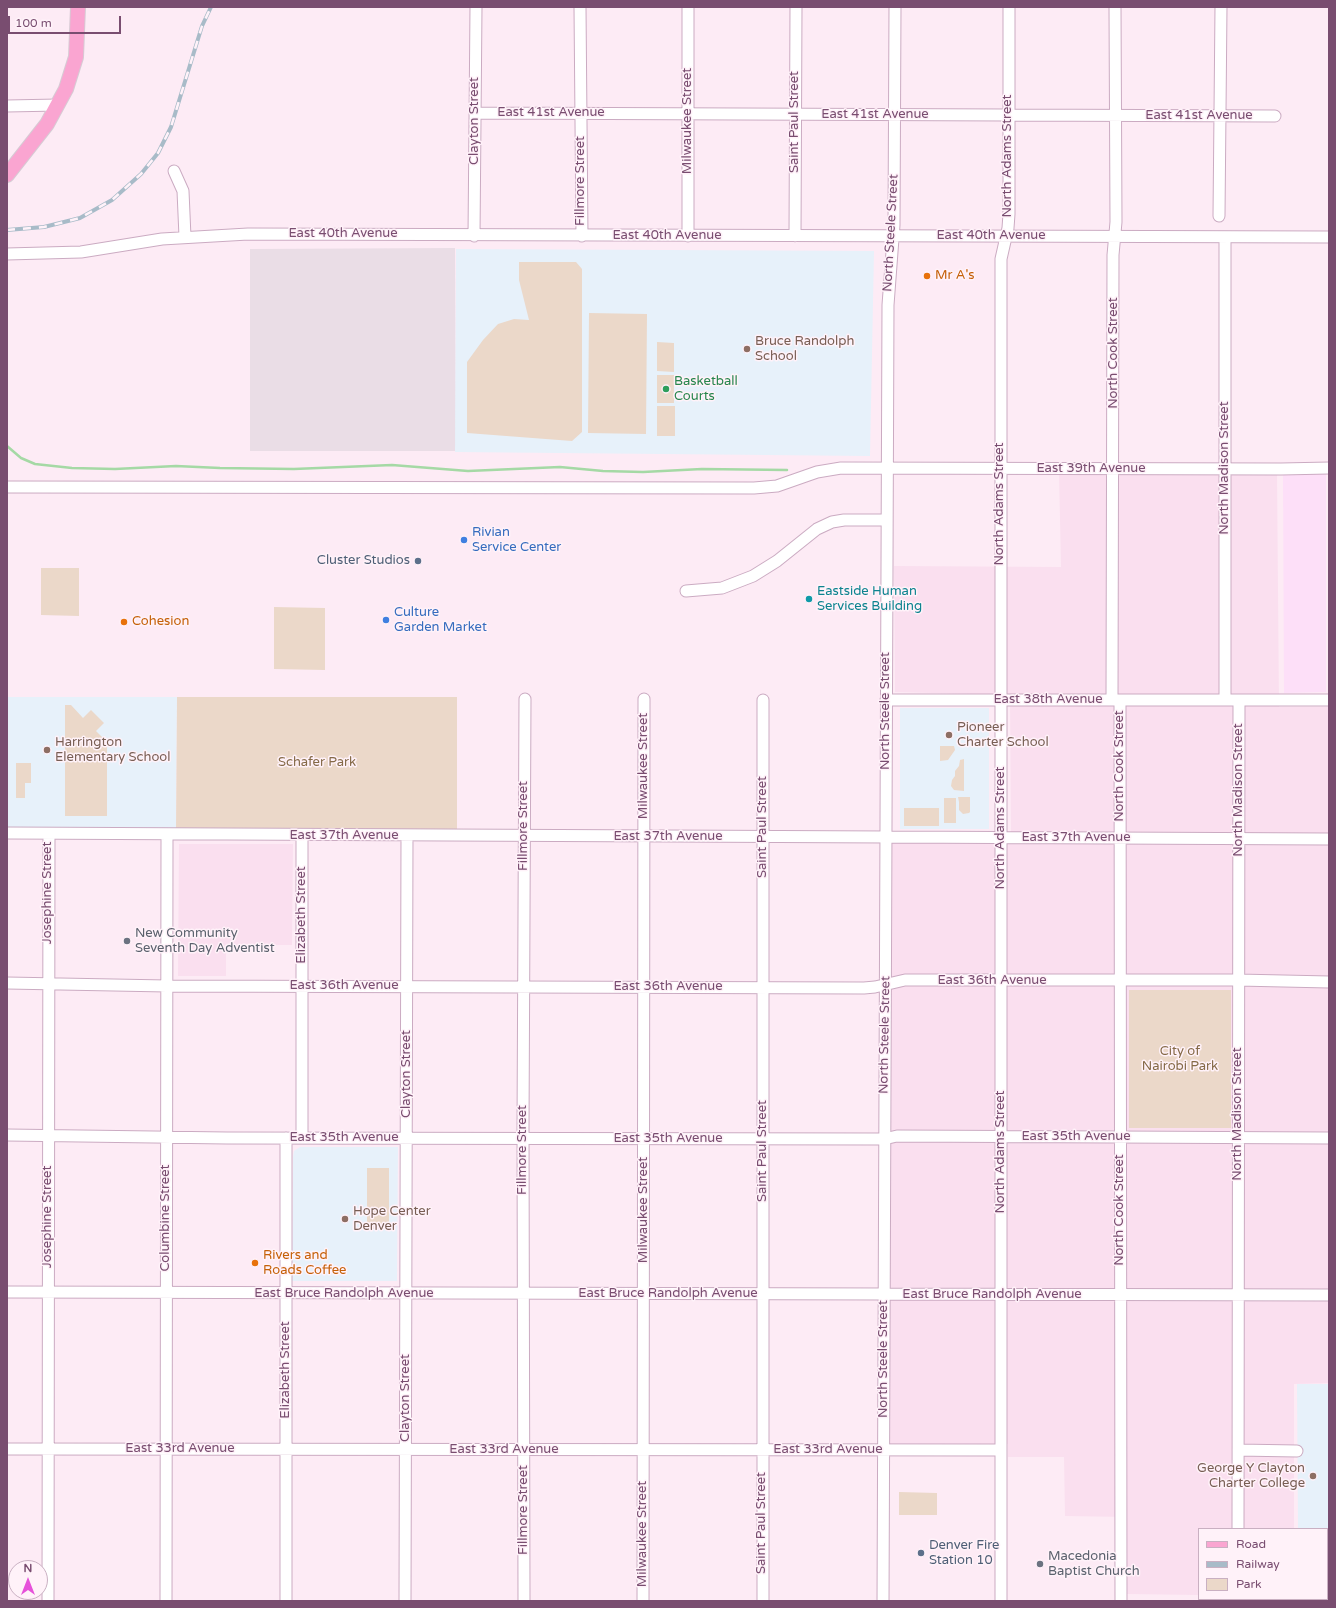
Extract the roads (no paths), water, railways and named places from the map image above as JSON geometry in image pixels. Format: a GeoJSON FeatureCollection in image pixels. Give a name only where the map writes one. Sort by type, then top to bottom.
{"type":"FeatureCollection","features":[{"type":"Feature","properties":{"kind":"main road"},"geometry":{"type":"LineString","coordinates":[[7,175],[47,124],[68,84],[75,64],[78,38],[78,7]]}},
{"type":"Feature","properties":{"kind":"street","name":"Clayton Street"},"geometry":{"type":"LineString","coordinates":[[474,236],[476,7]]}},
{"type":"Feature","properties":{"kind":"street","name":"Fillmore Street"},"geometry":{"type":"LineString","coordinates":[[580,7],[582,236]]}},
{"type":"Feature","properties":{"kind":"street","name":"Milwaukee Street"},"geometry":{"type":"LineString","coordinates":[[688,7],[688,236]]}},
{"type":"Feature","properties":{"kind":"street","name":"Saint Paul Street"},"geometry":{"type":"LineString","coordinates":[[795,236],[796,7]]}},
{"type":"Feature","properties":{"kind":"street","name":"North Steele Street"},"geometry":{"type":"LineString","coordinates":[[883,1601],[884,1139],[886,985],[886,520],[888,305],[894,236],[895,7]]}},
{"type":"Feature","properties":{"kind":"street","name":"North Adams Street"},"geometry":{"type":"LineString","coordinates":[[1001,1601],[1001,259],[1009,214],[1009,7]]}},
{"type":"Feature","properties":{"kind":"street","name":"North Cook Street"},"geometry":{"type":"LineString","coordinates":[[1115,7],[1116,222],[1113,256],[1113,469],[1116,699],[1120,838],[1121,1601]]}},
{"type":"Feature","properties":{"kind":"street"},"geometry":{"type":"LineString","coordinates":[[1220,216],[1221,7]]}},
{"type":"Feature","properties":{"kind":"street"},"geometry":{"type":"LineString","coordinates":[[7,106],[58,105]]}},
{"type":"Feature","properties":{"kind":"street","name":"East 41st Avenue"},"geometry":{"type":"LineString","coordinates":[[475,113],[1275,116]]}},
{"type":"Feature","properties":{"kind":"street"},"geometry":{"type":"LineString","coordinates":[[174,171],[183,191],[185,237]]}},
{"type":"Feature","properties":{"kind":"street","name":"East 40th Avenue"},"geometry":{"type":"LineString","coordinates":[[7,254],[59,254],[185,237],[248,234],[474,236],[1006,236],[1114,238],[1329,237]]}},
{"type":"Feature","properties":{"kind":"street","name":"North Madison Street"},"geometry":{"type":"LineString","coordinates":[[1225,238],[1225,699]]}},
{"type":"Feature","properties":{"kind":"street","name":"East 39th Avenue"},"geometry":{"type":"LineString","coordinates":[[7,486],[754,488],[784,484],[809,474],[825,470],[887,464],[1000,468],[1329,468]]}},
{"type":"Feature","properties":{"kind":"street"},"geometry":{"type":"LineString","coordinates":[[686,591],[717,589],[735,584],[753,576],[776,561],[817,529],[832,522],[840,520],[886,520]]}},
{"type":"Feature","properties":{"kind":"street","name":"Fillmore Street"},"geometry":{"type":"LineString","coordinates":[[524,1601],[523,1139],[525,699]]}},
{"type":"Feature","properties":{"kind":"street","name":"Milwaukee Street"},"geometry":{"type":"LineString","coordinates":[[643,1601],[644,699]]}},
{"type":"Feature","properties":{"kind":"street","name":"Saint Paul Street"},"geometry":{"type":"LineString","coordinates":[[763,700],[763,1601]]}},
{"type":"Feature","properties":{"kind":"street","name":"East 38th Avenue"},"geometry":{"type":"LineString","coordinates":[[886,700],[1329,700]]}},
{"type":"Feature","properties":{"kind":"street","name":"North Madison Street"},"geometry":{"type":"LineString","coordinates":[[1238,1528],[1239,700]]}},
{"type":"Feature","properties":{"kind":"street","name":"East 37th Avenue"},"geometry":{"type":"LineString","coordinates":[[7,834],[1329,839]]}},
{"type":"Feature","properties":{"kind":"street","name":"Josephine Street"},"geometry":{"type":"LineString","coordinates":[[48,834],[48,1601]]}},
{"type":"Feature","properties":{"kind":"street","name":"Columbine Street"},"geometry":{"type":"LineString","coordinates":[[166,1601],[167,835]]}},
{"type":"Feature","properties":{"kind":"street","name":"Elizabeth Street"},"geometry":{"type":"LineString","coordinates":[[302,836],[302,1138]]}},
{"type":"Feature","properties":{"kind":"street","name":"Clayton Street"},"geometry":{"type":"LineString","coordinates":[[405,1601],[407,836]]}},
{"type":"Feature","properties":{"kind":"street","name":"East 36th Avenue"},"geometry":{"type":"LineString","coordinates":[[7,983],[167,986],[864,988],[886,985],[905,980],[1238,980],[1329,982]]}},
{"type":"Feature","properties":{"kind":"street","name":"East 35th Avenue"},"geometry":{"type":"LineString","coordinates":[[7,1135],[166,1138],[523,1139],[884,1139],[897,1136],[1329,1138]]}},
{"type":"Feature","properties":{"kind":"street","name":"Elizabeth Street"},"geometry":{"type":"LineString","coordinates":[[286,1138],[286,1601]]}},
{"type":"Feature","properties":{"kind":"street","name":"East Bruce Randolph Avenue"},"geometry":{"type":"LineString","coordinates":[[7,1292],[1329,1295]]}},
{"type":"Feature","properties":{"kind":"street","name":"East 33rd Avenue"},"geometry":{"type":"LineString","coordinates":[[7,1449],[1001,1450]]}},
{"type":"Feature","properties":{"kind":"street"},"geometry":{"type":"LineString","coordinates":[[1238,1450],[1297,1451]]}},
{"type":"Feature","properties":{"kind":"waterway"},"geometry":{"type":"LineString","coordinates":[[7,446],[21,458],[35,464],[72,468],[115,469],[176,466],[294,469],[392,465],[468,471],[560,467],[603,471],[643,472],[702,469],[787,470]]}},
{"type":"Feature","properties":{"kind":"railway"},"geometry":{"type":"LineString","coordinates":[[7,230],[44,227],[80,218],[112,200],[141,174],[158,153],[171,127],[202,26],[211,7]]}},
{"type":"Feature","properties":{"kind":"place","name":"Mr A's"},"geometry":{"type":"Point","coordinates":[927,276]}},
{"type":"Feature","properties":{"kind":"place","name":"Bruce Randolph School"},"geometry":{"type":"Point","coordinates":[747,349]}},
{"type":"Feature","properties":{"kind":"place","name":"Basketball Courts"},"geometry":{"type":"Point","coordinates":[666,389]}},
{"type":"Feature","properties":{"kind":"place","name":"Rivian Service Center"},"geometry":{"type":"Point","coordinates":[464,540]}},
{"type":"Feature","properties":{"kind":"place","name":"Cluster Studios"},"geometry":{"type":"Point","coordinates":[418,561]}},
{"type":"Feature","properties":{"kind":"place","name":"Eastside Human Services Building"},"geometry":{"type":"Point","coordinates":[809,599]}},
{"type":"Feature","properties":{"kind":"place","name":"Culture Garden Market"},"geometry":{"type":"Point","coordinates":[386,620]}},
{"type":"Feature","properties":{"kind":"place","name":"Cohesion"},"geometry":{"type":"Point","coordinates":[124,622]}},
{"type":"Feature","properties":{"kind":"place","name":"Pioneer Charter School"},"geometry":{"type":"Point","coordinates":[949,735]}},
{"type":"Feature","properties":{"kind":"place","name":"Harrington Elementary School"},"geometry":{"type":"Point","coordinates":[47,750]}},
{"type":"Feature","properties":{"kind":"place","name":"New Community Seventh Day Adventist"},"geometry":{"type":"Point","coordinates":[127,941]}},
{"type":"Feature","properties":{"kind":"place","name":"Hope Center Denver"},"geometry":{"type":"Point","coordinates":[345,1219]}},
{"type":"Feature","properties":{"kind":"place","name":"Rivers and Roads Coffee"},"geometry":{"type":"Point","coordinates":[255,1263]}},
{"type":"Feature","properties":{"kind":"place","name":"George Y Clayton Charter College"},"geometry":{"type":"Point","coordinates":[1313,1476]}},
{"type":"Feature","properties":{"kind":"place","name":"Denver Fire Station 10"},"geometry":{"type":"Point","coordinates":[921,1553]}},
{"type":"Feature","properties":{"kind":"place","name":"Macedonia Baptist Church"},"geometry":{"type":"Point","coordinates":[1040,1564]}},
{"type":"Feature","properties":{"kind":"park label","name":"Schafer Park"},"geometry":{"type":"Point","coordinates":[317,763]}},
{"type":"Feature","properties":{"kind":"park label","name":"City of Nairobi Park"},"geometry":{"type":"Point","coordinates":[1180,1060]}}]}
